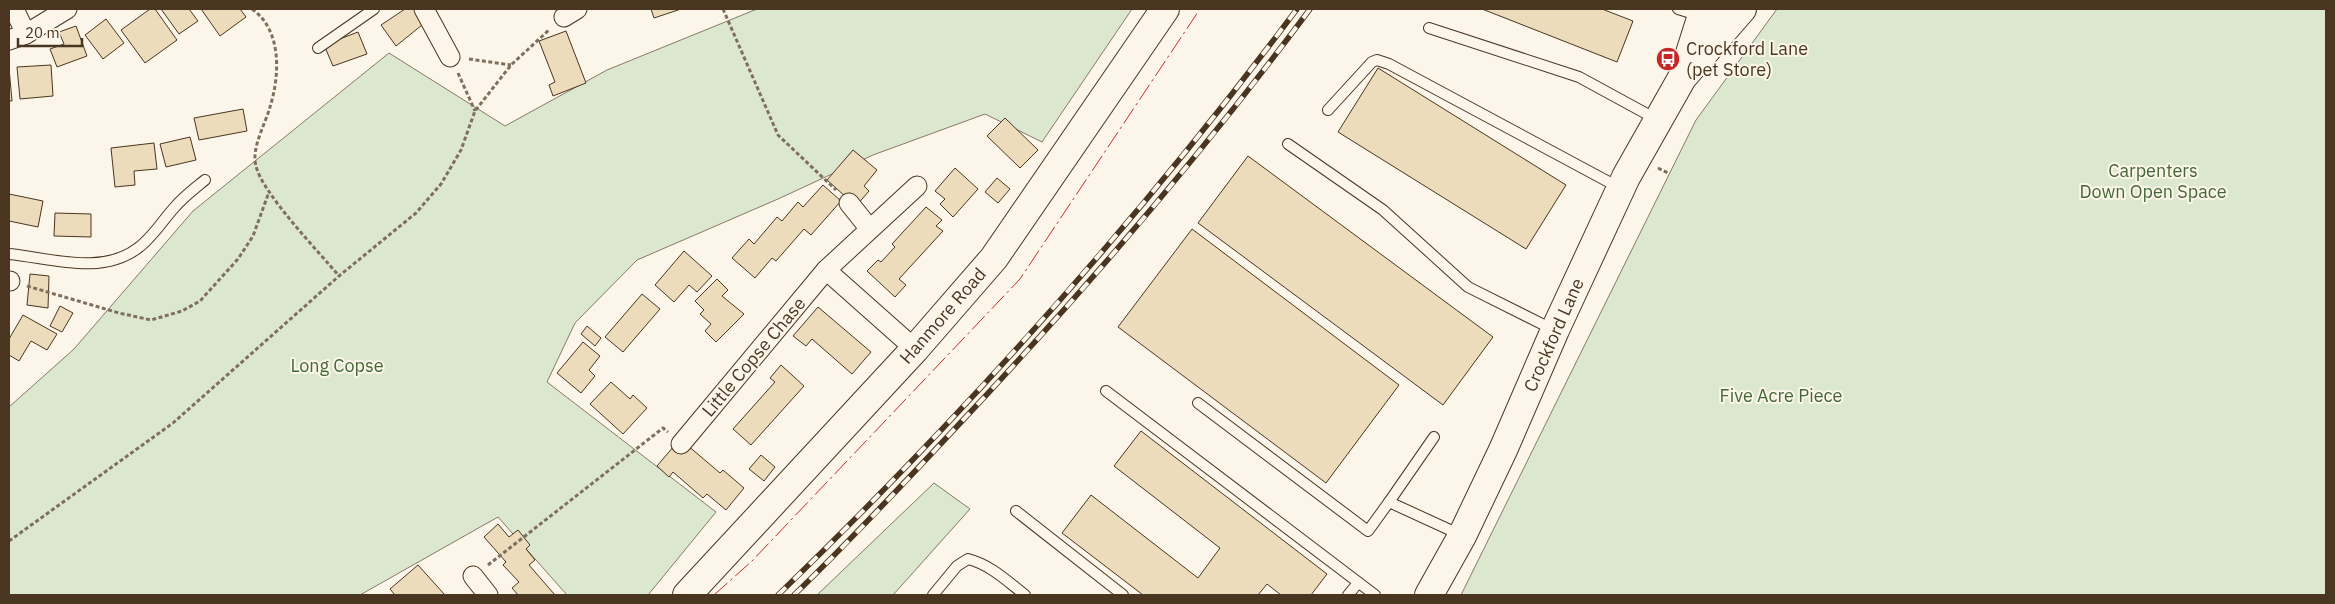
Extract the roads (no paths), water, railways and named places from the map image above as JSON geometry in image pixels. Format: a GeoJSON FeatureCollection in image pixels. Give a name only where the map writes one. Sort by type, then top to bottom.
{"type":"FeatureCollection","features":[{"type":"Feature","properties":{"kind":"street"},"geometry":{"type":"LineString","coordinates":[[14,9],[17,37],[66,9]]}},
{"type":"Feature","properties":{"kind":"street"},"geometry":{"type":"LineString","coordinates":[[424,9],[450,58]]}},
{"type":"Feature","properties":{"kind":"street","name":"Hanmore Road"},"geometry":{"type":"LineString","coordinates":[[687,595],[915,349],[994,258],[1165,9]]}},
{"type":"Feature","properties":{"kind":"street","name":"Crockford Lane"},"geometry":{"type":"LineString","coordinates":[[1682,78],[1695,10]]}},
{"type":"Feature","properties":{"kind":"street","name":"Crockford Lane"},"geometry":{"type":"LineString","coordinates":[[1429,595],[1462,536],[1503,450],[1555,330],[1620,189],[1682,78],[1739,12]]}},
{"type":"Feature","properties":{"kind":"street","name":"Little Copse Chase"},"geometry":{"type":"LineString","coordinates":[[681,444],[826,270],[869,228],[917,186]]}},
{"type":"Feature","properties":{"kind":"street"},"geometry":{"type":"LineString","coordinates":[[849,203],[869,228]]}},
{"type":"Feature","properties":{"kind":"street"},"geometry":{"type":"LineString","coordinates":[[826,270],[915,349]]}},
{"type":"Feature","properties":{"kind":"street"},"geometry":{"type":"LineString","coordinates":[[473,576],[488,595]]}},
{"type":"Feature","properties":{"kind":"lane"},"geometry":{"type":"LineString","coordinates":[[318,48],[374,9]]}},
{"type":"Feature","properties":{"kind":"lane","name":"Crockford Lane"},"geometry":{"type":"LineString","coordinates":[[1695,10],[1739,12]]}},
{"type":"Feature","properties":{"kind":"lane"},"geometry":{"type":"LineString","coordinates":[[1429,28],[1579,78],[1658,120]]}},
{"type":"Feature","properties":{"kind":"lane"},"geometry":{"type":"LineString","coordinates":[[1328,110],[1372,62],[1377,60],[1389,64],[1620,189]]}},
{"type":"Feature","properties":{"kind":"lane"},"geometry":{"type":"LineString","coordinates":[[1288,144],[1383,210],[1468,287],[1555,330]]}},
{"type":"Feature","properties":{"kind":"lane"},"geometry":{"type":"LineString","coordinates":[[9,254],[71,263],[102,263],[120,257],[139,247],[176,205],[205,180]]}},
{"type":"Feature","properties":{"kind":"lane"},"geometry":{"type":"LineString","coordinates":[[1106,391],[1375,595]]}},
{"type":"Feature","properties":{"kind":"lane"},"geometry":{"type":"LineString","coordinates":[[1198,403],[1368,531],[1434,437]]}},
{"type":"Feature","properties":{"kind":"lane"},"geometry":{"type":"LineString","coordinates":[[1390,502],[1462,536]]}},
{"type":"Feature","properties":{"kind":"lane"},"geometry":{"type":"LineString","coordinates":[[1016,511],[1123,595]]}},
{"type":"Feature","properties":{"kind":"lane"},"geometry":{"type":"LineString","coordinates":[[933,595],[957,566],[968,560],[981,562],[993,569],[1025,595]]}},
{"type":"Feature","properties":{"kind":"lane"},"geometry":{"type":"LineString","coordinates":[[1348,595],[1358,583]]}},
{"type":"Feature","properties":{"kind":"railway"},"geometry":{"type":"LineString","coordinates":[[778,595],[915,457],[1049,312],[1177,162],[1297,9]]}},
{"type":"Feature","properties":{"kind":"railway"},"geometry":{"type":"LineString","coordinates":[[794,595],[922,464],[1009,371],[1099,270],[1186,168],[1310,9]]}},
{"type":"Feature","properties":{"kind":"place","name":"Crockford Lane (pet Store)"},"geometry":{"type":"Point","coordinates":[1668,59]}},
{"type":"Feature","properties":{"kind":"park label","name":"Carpenters Down Open Space"},"geometry":{"type":"Point","coordinates":[2153,181]}},
{"type":"Feature","properties":{"kind":"park label","name":"Long Copse"},"geometry":{"type":"Point","coordinates":[337,366]}},
{"type":"Feature","properties":{"kind":"park label","name":"Five Acre Piece"},"geometry":{"type":"Point","coordinates":[1781,396]}}]}
